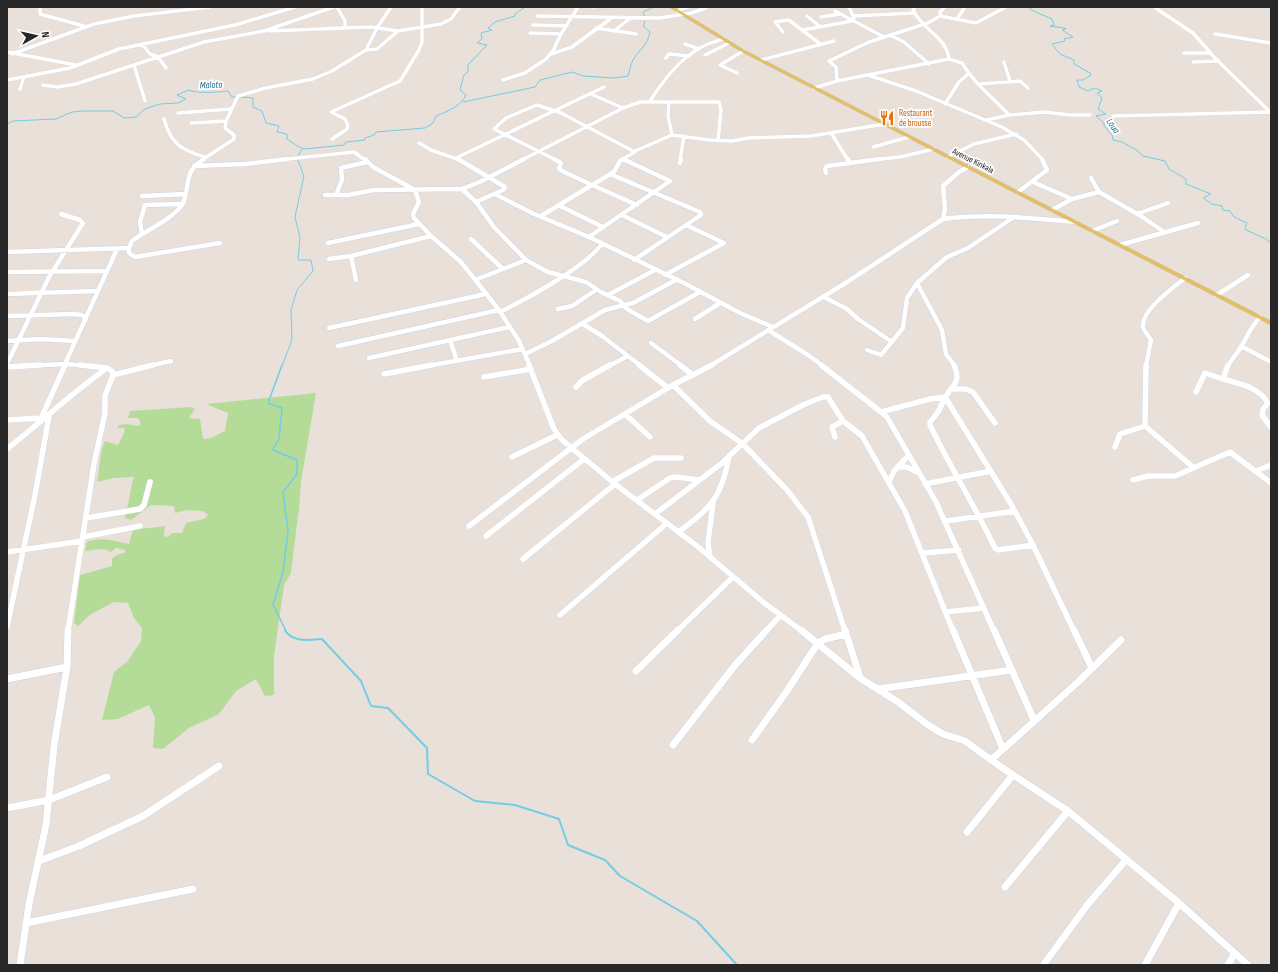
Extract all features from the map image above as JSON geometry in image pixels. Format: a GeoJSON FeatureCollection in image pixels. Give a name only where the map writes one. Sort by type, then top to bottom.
{"type":"FeatureCollection","features":[{"type":"Feature","properties":{"kind":"main road","name":"Avenue Kinkala"},"geometry":{"type":"LineString","coordinates":[[671,7],[742,51],[1271,323]]}},
{"type":"Feature","properties":{"kind":"street"},"geometry":{"type":"LineString","coordinates":[[40,7],[40,14],[84,26]]}},
{"type":"Feature","properties":{"kind":"street"},"geometry":{"type":"LineString","coordinates":[[12,54],[84,26],[134,16],[210,7]]}},
{"type":"Feature","properties":{"kind":"street"},"geometry":{"type":"LineString","coordinates":[[7,80],[70,68],[112,51],[235,25],[295,7]]}},
{"type":"Feature","properties":{"kind":"street"},"geometry":{"type":"LineString","coordinates":[[264,31],[334,7]]}},
{"type":"Feature","properties":{"kind":"street"},"geometry":{"type":"LineString","coordinates":[[337,7],[345,21],[345,27]]}},
{"type":"Feature","properties":{"kind":"street"},"geometry":{"type":"LineString","coordinates":[[366,50],[390,7]]}},
{"type":"Feature","properties":{"kind":"street"},"geometry":{"type":"LineString","coordinates":[[332,139],[346,129],[348,125],[345,119],[330,112],[400,81],[419,50],[422,42],[422,7]]}},
{"type":"Feature","properties":{"kind":"street"},"geometry":{"type":"LineString","coordinates":[[43,85],[57,87],[74,85],[204,42],[264,31],[345,27],[377,28],[398,32],[431,27],[448,21],[460,7]]}},
{"type":"Feature","properties":{"kind":"street"},"geometry":{"type":"LineString","coordinates":[[503,80],[531,70],[550,54],[578,7]]}},
{"type":"Feature","properties":{"kind":"street"},"geometry":{"type":"LineString","coordinates":[[677,11],[688,7]]}},
{"type":"Feature","properties":{"kind":"street"},"geometry":{"type":"LineString","coordinates":[[849,7],[855,20],[853,21]]}},
{"type":"Feature","properties":{"kind":"street"},"geometry":{"type":"LineString","coordinates":[[915,7],[914,13],[921,25],[944,45],[950,54],[949,59]]}},
{"type":"Feature","properties":{"kind":"street"},"geometry":{"type":"LineString","coordinates":[[941,16],[940,12],[945,7]]}},
{"type":"Feature","properties":{"kind":"street"},"geometry":{"type":"LineString","coordinates":[[957,19],[965,7]]}},
{"type":"Feature","properties":{"kind":"street"},"geometry":{"type":"LineString","coordinates":[[837,81],[836,67],[829,61],[869,42],[921,25],[941,16],[977,23],[1006,7]]}},
{"type":"Feature","properties":{"kind":"street"},"geometry":{"type":"LineString","coordinates":[[1154,7],[1193,33],[1211,53],[1271,112]]}},
{"type":"Feature","properties":{"kind":"street"},"geometry":{"type":"LineString","coordinates":[[537,16],[574,15],[630,19],[664,19],[684,16],[706,8]]}},
{"type":"Feature","properties":{"kind":"street"},"geometry":{"type":"LineString","coordinates":[[897,8],[900,14]]}},
{"type":"Feature","properties":{"kind":"street"},"geometry":{"type":"LineString","coordinates":[[835,11],[884,37]]}},
{"type":"Feature","properties":{"kind":"street"},"geometry":{"type":"LineString","coordinates":[[853,16],[914,13]]}},
{"type":"Feature","properties":{"kind":"street"},"geometry":{"type":"LineString","coordinates":[[821,17],[840,14]]}},
{"type":"Feature","properties":{"kind":"street"},"geometry":{"type":"LineString","coordinates":[[807,16],[819,26]]}},
{"type":"Feature","properties":{"kind":"street"},"geometry":{"type":"LineString","coordinates":[[550,54],[571,48],[610,18]]}},
{"type":"Feature","properties":{"kind":"street"},"geometry":{"type":"LineString","coordinates":[[614,31],[626,20],[630,19]]}},
{"type":"Feature","properties":{"kind":"street"},"geometry":{"type":"LineString","coordinates":[[783,32],[775,22],[789,20],[819,43],[819,45]]}},
{"type":"Feature","properties":{"kind":"street"},"geometry":{"type":"LineString","coordinates":[[803,30],[853,21]]}},
{"type":"Feature","properties":{"kind":"street"},"geometry":{"type":"LineString","coordinates":[[533,25],[566,26]]}},
{"type":"Feature","properties":{"kind":"street"},"geometry":{"type":"LineString","coordinates":[[596,28],[636,34]]}},
{"type":"Feature","properties":{"kind":"street"},"geometry":{"type":"LineString","coordinates":[[220,243],[134,257],[130,256],[129,248],[132,241],[172,214],[182,204],[186,194],[190,172],[194,166],[205,157],[234,139],[234,136],[225,128],[226,121],[236,98],[318,77],[366,50],[377,49],[398,32]]}},
{"type":"Feature","properties":{"kind":"street"},"geometry":{"type":"LineString","coordinates":[[530,33],[561,34]]}},
{"type":"Feature","properties":{"kind":"street"},"geometry":{"type":"LineString","coordinates":[[1215,34],[1271,43]]}},
{"type":"Feature","properties":{"kind":"street"},"geometry":{"type":"LineString","coordinates":[[890,35],[904,42],[929,64]]}},
{"type":"Feature","properties":{"kind":"street"},"geometry":{"type":"LineString","coordinates":[[650,102],[664,79],[689,56],[707,44],[722,39]]}},
{"type":"Feature","properties":{"kind":"street"},"geometry":{"type":"LineString","coordinates":[[761,60],[834,40]]}},
{"type":"Feature","properties":{"kind":"street"},"geometry":{"type":"LineString","coordinates":[[705,55],[729,43]]}},
{"type":"Feature","properties":{"kind":"street"},"geometry":{"type":"LineString","coordinates":[[142,44],[150,54],[158,57],[166,68]]}},
{"type":"Feature","properties":{"kind":"street"},"geometry":{"type":"LineString","coordinates":[[685,44],[699,49]]}},
{"type":"Feature","properties":{"kind":"street"},"geometry":{"type":"LineString","coordinates":[[737,73],[720,65],[742,51]]}},
{"type":"Feature","properties":{"kind":"street"},"geometry":{"type":"LineString","coordinates":[[7,52],[77,65]]}},
{"type":"Feature","properties":{"kind":"street"},"geometry":{"type":"LineString","coordinates":[[1184,53],[1211,53]]}},
{"type":"Feature","properties":{"kind":"street"},"geometry":{"type":"LineString","coordinates":[[666,58],[669,54],[689,56]]}},
{"type":"Feature","properties":{"kind":"street"},"geometry":{"type":"LineString","coordinates":[[814,88],[837,81],[949,59],[962,63],[969,73],[1009,115]]}},
{"type":"Feature","properties":{"kind":"street"},"geometry":{"type":"LineString","coordinates":[[1193,62],[1219,61]]}},
{"type":"Feature","properties":{"kind":"street"},"geometry":{"type":"LineString","coordinates":[[1004,62],[1010,81]]}},
{"type":"Feature","properties":{"kind":"street"},"geometry":{"type":"LineString","coordinates":[[134,65],[145,101]]}},
{"type":"Feature","properties":{"kind":"street"},"geometry":{"type":"LineString","coordinates":[[945,104],[959,82],[969,73]]}},
{"type":"Feature","properties":{"kind":"street"},"geometry":{"type":"LineString","coordinates":[[868,75],[987,120],[1016,134],[1031,146],[1047,168],[1047,170],[1033,182],[1024,186],[1018,192]]}},
{"type":"Feature","properties":{"kind":"street"},"geometry":{"type":"LineString","coordinates":[[20,89],[23,78]]}},
{"type":"Feature","properties":{"kind":"street"},"geometry":{"type":"LineString","coordinates":[[979,84],[1022,81],[1028,88]]}},
{"type":"Feature","properties":{"kind":"street"},"geometry":{"type":"LineString","coordinates":[[456,158],[604,87]]}},
{"type":"Feature","properties":{"kind":"street"},"geometry":{"type":"LineString","coordinates":[[591,94],[623,108]]}},
{"type":"Feature","properties":{"kind":"street"},"geometry":{"type":"LineString","coordinates":[[669,102],[668,116],[672,135]]}},
{"type":"Feature","properties":{"kind":"street"},"geometry":{"type":"LineString","coordinates":[[325,195],[356,194],[374,190],[462,189],[489,177],[635,103],[719,102],[721,110],[718,141]]}},
{"type":"Feature","properties":{"kind":"street"},"geometry":{"type":"LineString","coordinates":[[635,151],[555,111],[537,106],[506,118],[495,126],[494,129],[561,163],[560,170],[638,205]]}},
{"type":"Feature","properties":{"kind":"street"},"geometry":{"type":"LineString","coordinates":[[178,113],[231,109]]}},
{"type":"Feature","properties":{"kind":"street"},"geometry":{"type":"LineString","coordinates":[[987,120],[1009,115],[1044,112],[1071,115],[1090,115]]}},
{"type":"Feature","properties":{"kind":"street"},"geometry":{"type":"LineString","coordinates":[[1113,116],[1271,112]]}},
{"type":"Feature","properties":{"kind":"street"},"geometry":{"type":"LineString","coordinates":[[164,119],[167,132],[174,143],[186,151],[205,157]]}},
{"type":"Feature","properties":{"kind":"street"},"geometry":{"type":"LineString","coordinates":[[191,123],[226,121]]}},
{"type":"Feature","properties":{"kind":"street"},"geometry":{"type":"LineString","coordinates":[[541,216],[560,206],[618,169],[620,160],[635,151],[672,135],[718,141],[732,141],[748,138],[831,133],[886,124]]}},
{"type":"Feature","properties":{"kind":"street"},"geometry":{"type":"LineString","coordinates":[[831,133],[850,163]]}},
{"type":"Feature","properties":{"kind":"street"},"geometry":{"type":"LineString","coordinates":[[948,157],[974,144],[1016,134]]}},
{"type":"Feature","properties":{"kind":"street"},"geometry":{"type":"LineString","coordinates":[[680,163],[684,136]]}},
{"type":"Feature","properties":{"kind":"street"},"geometry":{"type":"LineString","coordinates":[[873,147],[892,143],[896,140],[909,137]]}},
{"type":"Feature","properties":{"kind":"street"},"geometry":{"type":"LineString","coordinates":[[419,143],[431,150],[456,158],[505,187],[503,190],[476,202]]}},
{"type":"Feature","properties":{"kind":"street"},"geometry":{"type":"LineString","coordinates":[[826,173],[825,169],[827,166],[900,157],[934,149]]}},
{"type":"Feature","properties":{"kind":"street"},"geometry":{"type":"LineString","coordinates":[[194,166],[246,164],[354,152],[361,154],[373,167],[387,173],[415,190],[419,202],[413,214],[419,224],[458,259],[500,311],[524,351],[557,435],[570,448],[666,524],[710,556],[780,616],[818,643],[860,678],[898,702],[928,725],[943,734],[964,741],[1068,811],[1179,903],[1248,965]]}},
{"type":"Feature","properties":{"kind":"street"},"geometry":{"type":"LineString","coordinates":[[589,237],[638,205],[670,181],[622,159]]}},
{"type":"Feature","properties":{"kind":"street"},"geometry":{"type":"LineString","coordinates":[[336,195],[342,180],[341,168],[367,162]]}},
{"type":"Feature","properties":{"kind":"street"},"geometry":{"type":"LineString","coordinates":[[943,219],[945,209],[943,186],[959,172],[968,167]]}},
{"type":"Feature","properties":{"kind":"street"},"geometry":{"type":"LineString","coordinates":[[610,174],[701,214],[634,260]]}},
{"type":"Feature","properties":{"kind":"street"},"geometry":{"type":"LineString","coordinates":[[1091,178],[1100,192],[1164,232]]}},
{"type":"Feature","properties":{"kind":"street"},"geometry":{"type":"LineString","coordinates":[[1033,182],[1072,199]]}},
{"type":"Feature","properties":{"kind":"street"},"geometry":{"type":"LineString","coordinates":[[462,189],[476,202],[487,219],[526,260],[544,270],[586,282],[596,290],[620,301],[626,306],[627,309],[642,318],[650,320],[700,292]]}},
{"type":"Feature","properties":{"kind":"street"},"geometry":{"type":"LineString","coordinates":[[1052,210],[1072,199],[1100,192]]}},
{"type":"Feature","properties":{"kind":"street"},"geometry":{"type":"LineString","coordinates":[[142,196],[186,194]]}},
{"type":"Feature","properties":{"kind":"street"},"geometry":{"type":"LineString","coordinates":[[495,194],[589,237],[720,303],[773,327]]}},
{"type":"Feature","properties":{"kind":"street"},"geometry":{"type":"LineString","coordinates":[[1137,214],[1168,203]]}},
{"type":"Feature","properties":{"kind":"street"},"geometry":{"type":"LineString","coordinates":[[142,234],[140,222],[145,205],[182,204]]}},
{"type":"Feature","properties":{"kind":"street"},"geometry":{"type":"LineString","coordinates":[[560,206],[604,227]]}},
{"type":"Feature","properties":{"kind":"street"},"geometry":{"type":"LineString","coordinates":[[20,965],[49,800],[54,746],[67,667],[67,640],[94,464],[106,408],[105,396],[113,375],[112,371],[107,368],[66,364],[7,365],[52,271],[82,226],[82,222],[61,214]]}},
{"type":"Feature","properties":{"kind":"street"},"geometry":{"type":"LineString","coordinates":[[622,215],[667,237]]}},
{"type":"Feature","properties":{"kind":"street"},"geometry":{"type":"LineString","coordinates":[[469,526],[570,448],[670,387],[721,361],[768,330],[824,297],[943,219],[958,217],[1015,217],[1075,222]]}},
{"type":"Feature","properties":{"kind":"street"},"geometry":{"type":"LineString","coordinates":[[867,350],[881,355],[892,342],[902,328],[907,298],[917,283],[947,257],[968,248],[1015,217]]}},
{"type":"Feature","properties":{"kind":"street"},"geometry":{"type":"LineString","coordinates":[[1092,231],[1117,221]]}},
{"type":"Feature","properties":{"kind":"street"},"geometry":{"type":"LineString","coordinates":[[1120,245],[1198,223]]}},
{"type":"Feature","properties":{"kind":"street"},"geometry":{"type":"LineString","coordinates":[[328,243],[419,224]]}},
{"type":"Feature","properties":{"kind":"street"},"geometry":{"type":"LineString","coordinates":[[665,275],[724,244],[686,225]]}},
{"type":"Feature","properties":{"kind":"street"},"geometry":{"type":"LineString","coordinates":[[329,259],[351,256],[431,236]]}},
{"type":"Feature","properties":{"kind":"street"},"geometry":{"type":"LineString","coordinates":[[471,239],[502,270]]}},
{"type":"Feature","properties":{"kind":"street"},"geometry":{"type":"LineString","coordinates":[[338,346],[500,311],[520,302],[562,276],[586,260],[601,247],[602,244]]}},
{"type":"Feature","properties":{"kind":"street"},"geometry":{"type":"LineString","coordinates":[[8,253],[129,248]]}},
{"type":"Feature","properties":{"kind":"street"},"geometry":{"type":"LineString","coordinates":[[38,425],[117,249]]}},
{"type":"Feature","properties":{"kind":"street"},"geometry":{"type":"LineString","coordinates":[[351,256],[356,280]]}},
{"type":"Feature","properties":{"kind":"street"},"geometry":{"type":"LineString","coordinates":[[475,280],[526,260]]}},
{"type":"Feature","properties":{"kind":"street"},"geometry":{"type":"LineString","coordinates":[[608,295],[655,270]]}},
{"type":"Feature","properties":{"kind":"street"},"geometry":{"type":"LineString","coordinates":[[7,272],[107,271]]}},
{"type":"Feature","properties":{"kind":"street"},"geometry":{"type":"LineString","coordinates":[[1217,295],[1248,275]]}},
{"type":"Feature","properties":{"kind":"street"},"geometry":{"type":"LineString","coordinates":[[1145,426],[1146,363],[1151,340],[1144,330],[1143,325],[1157,302],[1185,278]]}},
{"type":"Feature","properties":{"kind":"street"},"geometry":{"type":"LineString","coordinates":[[384,374],[524,351],[552,341],[605,310],[626,306],[653,294],[676,280]]}},
{"type":"Feature","properties":{"kind":"street"},"geometry":{"type":"LineString","coordinates":[[917,283],[924,298],[930,304],[935,318],[942,330],[946,354],[957,370],[958,376],[956,384],[945,397],[940,411],[930,422],[930,425],[942,450],[980,516],[996,550],[1033,545]]}},
{"type":"Feature","properties":{"kind":"street"},"geometry":{"type":"LineString","coordinates":[[558,310],[572,306],[596,290]]}},
{"type":"Feature","properties":{"kind":"street"},"geometry":{"type":"LineString","coordinates":[[7,294],[97,291]]}},
{"type":"Feature","properties":{"kind":"street"},"geometry":{"type":"LineString","coordinates":[[328,328],[486,294]]}},
{"type":"Feature","properties":{"kind":"street"},"geometry":{"type":"LineString","coordinates":[[824,297],[847,309],[892,342]]}},
{"type":"Feature","properties":{"kind":"street"},"geometry":{"type":"LineString","coordinates":[[695,319],[720,303]]}},
{"type":"Feature","properties":{"kind":"street"},"geometry":{"type":"LineString","coordinates":[[7,316],[78,314],[86,319]]}},
{"type":"Feature","properties":{"kind":"street"},"geometry":{"type":"LineString","coordinates":[[1222,379],[1231,359],[1241,346],[1251,327],[1260,317]]}},
{"type":"Feature","properties":{"kind":"street"},"geometry":{"type":"LineString","coordinates":[[583,324],[600,334],[670,387],[710,421],[743,444],[791,496],[808,517],[860,678]]}},
{"type":"Feature","properties":{"kind":"street"},"geometry":{"type":"LineString","coordinates":[[369,358],[510,327]]}},
{"type":"Feature","properties":{"kind":"street"},"geometry":{"type":"LineString","coordinates":[[768,330],[808,355],[886,417],[946,521],[1034,720]]}},
{"type":"Feature","properties":{"kind":"street"},"geometry":{"type":"LineString","coordinates":[[7,341],[40,339],[75,341]]}},
{"type":"Feature","properties":{"kind":"street"},"geometry":{"type":"LineString","coordinates":[[450,340],[457,361]]}},
{"type":"Feature","properties":{"kind":"street"},"geometry":{"type":"LineString","coordinates":[[651,343],[693,375]]}},
{"type":"Feature","properties":{"kind":"street"},"geometry":{"type":"LineString","coordinates":[[1241,346],[1271,362]]}},
{"type":"Feature","properties":{"kind":"street"},"geometry":{"type":"LineString","coordinates":[[576,387],[578,383],[628,356]]}},
{"type":"Feature","properties":{"kind":"street"},"geometry":{"type":"LineString","coordinates":[[113,375],[171,361]]}},
{"type":"Feature","properties":{"kind":"street"},"geometry":{"type":"LineString","coordinates":[[8,448],[49,416],[77,390],[107,368]]}},
{"type":"Feature","properties":{"kind":"street"},"geometry":{"type":"LineString","coordinates":[[484,377],[531,369]]}},
{"type":"Feature","properties":{"kind":"street"},"geometry":{"type":"LineString","coordinates":[[1196,392],[1205,373],[1257,392],[1266,397],[1268,403],[1263,409],[1262,415],[1271,427]]}},
{"type":"Feature","properties":{"kind":"street"},"geometry":{"type":"LineString","coordinates":[[953,389],[965,389],[973,392],[995,423]]}},
{"type":"Feature","properties":{"kind":"street"},"geometry":{"type":"LineString","coordinates":[[655,514],[700,480],[743,444],[759,428],[777,417],[825,396],[830,398],[843,421],[862,436],[905,511],[971,675],[1004,749]]}},
{"type":"Feature","properties":{"kind":"street"},"geometry":{"type":"LineString","coordinates":[[881,412],[930,399],[945,397]]}},
{"type":"Feature","properties":{"kind":"street"},"geometry":{"type":"LineString","coordinates":[[945,397],[1015,511],[1092,668]]}},
{"type":"Feature","properties":{"kind":"street"},"geometry":{"type":"LineString","coordinates":[[625,414],[650,437]]}},
{"type":"Feature","properties":{"kind":"street"},"geometry":{"type":"LineString","coordinates":[[7,627],[38,482],[49,416]]}},
{"type":"Feature","properties":{"kind":"street"},"geometry":{"type":"LineString","coordinates":[[7,420],[41,418]]}},
{"type":"Feature","properties":{"kind":"street"},"geometry":{"type":"LineString","coordinates":[[834,437],[832,427],[843,421]]}},
{"type":"Feature","properties":{"kind":"street"},"geometry":{"type":"LineString","coordinates":[[1115,447],[1120,434],[1145,426]]}},
{"type":"Feature","properties":{"kind":"street"},"geometry":{"type":"LineString","coordinates":[[1145,426],[1194,468]]}},
{"type":"Feature","properties":{"kind":"street"},"geometry":{"type":"LineString","coordinates":[[512,457],[557,435]]}},
{"type":"Feature","properties":{"kind":"street"},"geometry":{"type":"LineString","coordinates":[[1133,480],[1148,476],[1175,476],[1230,452],[1271,483]]}},
{"type":"Feature","properties":{"kind":"street"},"geometry":{"type":"LineString","coordinates":[[678,532],[706,511],[713,503],[724,483],[729,456]]}},
{"type":"Feature","properties":{"kind":"street"},"geometry":{"type":"LineString","coordinates":[[889,482],[894,471],[908,456]]}},
{"type":"Feature","properties":{"kind":"street"},"geometry":{"type":"LineString","coordinates":[[523,559],[614,483],[654,458],[681,458]]}},
{"type":"Feature","properties":{"kind":"street"},"geometry":{"type":"LineString","coordinates":[[486,536],[584,459]]}},
{"type":"Feature","properties":{"kind":"street"},"geometry":{"type":"LineString","coordinates":[[1256,471],[1271,465]]}},
{"type":"Feature","properties":{"kind":"street"},"geometry":{"type":"LineString","coordinates":[[899,467],[908,467],[918,472]]}},
{"type":"Feature","properties":{"kind":"street"},"geometry":{"type":"LineString","coordinates":[[925,484],[991,471]]}},
{"type":"Feature","properties":{"kind":"street"},"geometry":{"type":"LineString","coordinates":[[637,500],[669,478],[677,477],[688,480],[700,480]]}},
{"type":"Feature","properties":{"kind":"street"},"geometry":{"type":"LineString","coordinates":[[86,518],[140,508],[144,505],[150,482]]}},
{"type":"Feature","properties":{"kind":"street"},"geometry":{"type":"LineString","coordinates":[[710,556],[708,544],[711,531],[713,503]]}},
{"type":"Feature","properties":{"kind":"street"},"geometry":{"type":"LineString","coordinates":[[946,521],[1015,511]]}},
{"type":"Feature","properties":{"kind":"street"},"geometry":{"type":"LineString","coordinates":[[560,615],[666,524]]}},
{"type":"Feature","properties":{"kind":"street"},"geometry":{"type":"LineString","coordinates":[[7,552],[83,539],[140,526]]}},
{"type":"Feature","properties":{"kind":"street"},"geometry":{"type":"LineString","coordinates":[[923,553],[959,550]]}},
{"type":"Feature","properties":{"kind":"street"},"geometry":{"type":"LineString","coordinates":[[636,670],[733,577]]}},
{"type":"Feature","properties":{"kind":"street"},"geometry":{"type":"LineString","coordinates":[[945,612],[984,608]]}},
{"type":"Feature","properties":{"kind":"street"},"geometry":{"type":"LineString","coordinates":[[673,744],[736,664],[780,616]]}},
{"type":"Feature","properties":{"kind":"street"},"geometry":{"type":"LineString","coordinates":[[752,740],[787,691],[818,643],[846,634]]}},
{"type":"Feature","properties":{"kind":"street"},"geometry":{"type":"LineString","coordinates":[[992,760],[1034,720],[1078,682],[1121,640]]}},
{"type":"Feature","properties":{"kind":"street"},"geometry":{"type":"LineString","coordinates":[[7,679],[67,667]]}},
{"type":"Feature","properties":{"kind":"street"},"geometry":{"type":"LineString","coordinates":[[877,689],[1012,670]]}},
{"type":"Feature","properties":{"kind":"street"},"geometry":{"type":"LineString","coordinates":[[39,861],[79,846],[144,816],[219,766]]}},
{"type":"Feature","properties":{"kind":"street"},"geometry":{"type":"LineString","coordinates":[[967,832],[1013,775]]}},
{"type":"Feature","properties":{"kind":"street"},"geometry":{"type":"LineString","coordinates":[[7,808],[49,800],[107,777]]}},
{"type":"Feature","properties":{"kind":"street"},"geometry":{"type":"LineString","coordinates":[[1005,887],[1068,811]]}},
{"type":"Feature","properties":{"kind":"street"},"geometry":{"type":"LineString","coordinates":[[1044,964],[1088,904],[1126,860]]}},
{"type":"Feature","properties":{"kind":"street"},"geometry":{"type":"LineString","coordinates":[[26,924],[193,889]]}},
{"type":"Feature","properties":{"kind":"street"},"geometry":{"type":"LineString","coordinates":[[1145,965],[1179,903]]}},
{"type":"Feature","properties":{"kind":"street"},"geometry":{"type":"LineString","coordinates":[[1228,965],[1234,954]]}},
{"type":"Feature","properties":{"kind":"green space"},"geometry":{"type":"Polygon","coordinates":[[[316,393],[301,482],[291,573],[284,585],[274,656],[274,695],[265,696],[256,679],[236,691],[219,714],[189,728],[163,749],[153,748],[155,718],[149,705],[118,719],[102,720],[114,672],[127,662],[141,641],[142,628],[134,618],[128,603],[114,602],[91,614],[78,626],[74,623],[80,575],[112,566],[112,559],[115,556],[126,552],[125,550],[116,548],[110,553],[108,550],[99,549],[85,551],[87,542],[103,539],[129,544],[133,530],[165,526],[164,536],[168,537],[172,533],[182,533],[186,523],[204,519],[208,515],[203,511],[187,510],[175,513],[174,506],[151,505],[131,520],[125,518],[134,477],[114,478],[97,482],[105,441],[118,445],[125,431],[124,428],[117,428],[119,425],[128,424],[137,426],[141,424],[138,418],[128,418],[130,411],[190,407],[195,409],[189,418],[200,419],[203,439],[211,438],[225,431],[228,413],[206,404],[316,393]]]}},
{"type":"Feature","properties":{"kind":"waterway","name":"Maloto"},"geometry":{"type":"LineString","coordinates":[[240,97],[253,98],[253,107],[262,111],[266,123],[279,126],[277,132],[287,134],[287,139],[305,149],[344,145],[346,142],[365,140],[365,138],[374,135],[376,132],[425,128],[433,123],[436,116],[457,106],[466,95],[460,90],[464,75],[468,72],[468,65],[487,45],[477,43],[482,39],[481,33],[492,30],[488,28],[495,22],[515,16],[515,14],[525,7]]}},
{"type":"Feature","properties":{"kind":"waterway"},"geometry":{"type":"LineString","coordinates":[[645,18],[643,12],[654,7]]}},
{"type":"Feature","properties":{"kind":"waterway","name":"Loua"},"geometry":{"type":"LineString","coordinates":[[1029,7],[1031,10],[1052,19],[1054,25],[1050,26],[1065,28],[1066,29],[1062,30],[1073,37],[1064,39],[1065,41],[1052,44],[1060,54],[1074,60],[1074,64],[1090,73],[1091,75],[1083,80],[1077,80],[1079,87],[1088,91],[1095,88],[1102,91],[1097,93],[1102,98],[1098,109],[1106,114],[1096,116],[1104,123],[1104,126],[1112,135],[1113,140],[1122,142],[1138,151],[1143,156],[1165,161],[1169,169],[1186,179],[1186,184],[1211,194],[1203,198],[1212,204],[1222,206],[1223,210],[1230,211],[1234,217],[1247,223],[1245,227],[1246,230],[1266,239],[1271,243]]}},
{"type":"Feature","properties":{"kind":"waterway"},"geometry":{"type":"LineString","coordinates":[[463,102],[535,87],[540,80],[572,72],[583,76],[614,78],[628,76],[633,60],[649,37],[650,32],[643,26],[645,21]]}},
{"type":"Feature","properties":{"kind":"waterway","name":"Maloto"},"geometry":{"type":"LineString","coordinates":[[7,124],[13,121],[56,119],[72,112],[82,111],[113,111],[124,118],[136,117],[145,109],[160,104],[178,103],[186,99],[177,95],[189,90],[203,92],[228,91],[232,97],[236,97]]}},
{"type":"Feature","properties":{"kind":"waterway"},"geometry":{"type":"LineString","coordinates":[[282,366],[292,340],[291,310],[297,290],[313,271],[311,260],[298,260],[300,237],[295,217],[304,176],[297,158],[302,149]]}},
{"type":"Feature","properties":{"kind":"waterway"},"geometry":{"type":"LineString","coordinates":[[282,365],[268,403],[282,408],[279,439],[273,450],[297,460],[297,474],[283,492],[288,531],[283,572],[273,605],[286,631]]}},
{"type":"Feature","properties":{"kind":"waterway"},"geometry":{"type":"LineString","coordinates":[[285,630],[288,634],[297,639],[322,639],[361,681],[371,706],[388,708],[427,748],[428,774],[475,801],[515,805],[559,819],[568,845],[605,860],[620,876],[697,921],[737,965]]}},
{"type":"Feature","properties":{"kind":"place","name":"Restaurant de brousse"},"geometry":{"type":"Point","coordinates":[887,118]}}]}
